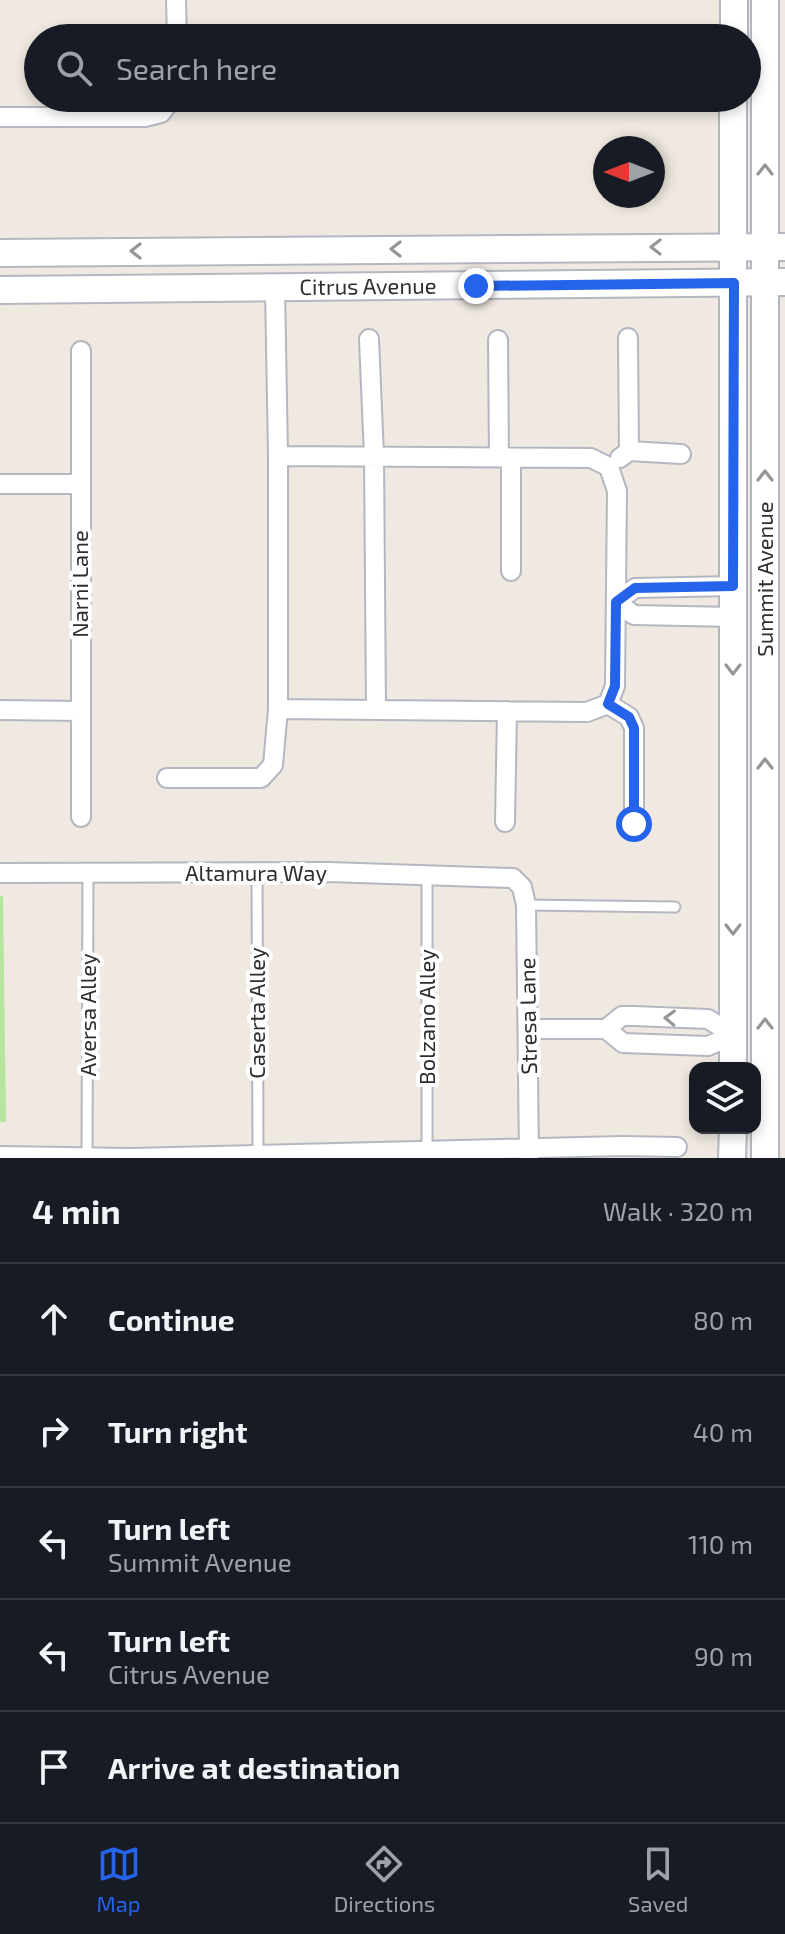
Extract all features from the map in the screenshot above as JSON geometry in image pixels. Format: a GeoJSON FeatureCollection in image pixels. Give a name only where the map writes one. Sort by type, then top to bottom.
{"type":"FeatureCollection","features":[{"type":"Feature","properties":{"kind":"main road"},"geometry":{"type":"LineString","coordinates":[[734,0],[734,24]]}},
{"type":"Feature","properties":{"kind":"main road","name":"Summit Avenue"},"geometry":{"type":"LineString","coordinates":[[765,0],[775,248],[765,1158]]}},
{"type":"Feature","properties":{"kind":"main road","name":"Summit Avenue"},"geometry":{"type":"LineString","coordinates":[[733,112],[733,1062]]}},
{"type":"Feature","properties":{"kind":"main road","name":"Citrus Avenue"},"geometry":{"type":"LineString","coordinates":[[0,253],[775,248]]}},
{"type":"Feature","properties":{"kind":"main road","name":"Citrus Avenue"},"geometry":{"type":"LineString","coordinates":[[0,290],[775,282]]}},
{"type":"Feature","properties":{"kind":"main road"},"geometry":{"type":"LineString","coordinates":[[732,1158],[733,1134]]}},
{"type":"Feature","properties":{"kind":"street"},"geometry":{"type":"LineString","coordinates":[[176,0],[177,24]]}},
{"type":"Feature","properties":{"kind":"street"},"geometry":{"type":"LineString","coordinates":[[0,117],[145,117],[154,112]]}},
{"type":"Feature","properties":{"kind":"street"},"geometry":{"type":"LineString","coordinates":[[167,778],[261,778],[273,765],[278,709],[275,288]]}},
{"type":"Feature","properties":{"kind":"street"},"geometry":{"type":"LineString","coordinates":[[628,338],[629,451]]}},
{"type":"Feature","properties":{"kind":"street"},"geometry":{"type":"LineString","coordinates":[[369,339],[374,456],[376,710]]}},
{"type":"Feature","properties":{"kind":"street"},"geometry":{"type":"LineString","coordinates":[[498,340],[511,571]]}},
{"type":"Feature","properties":{"kind":"street","name":"Narni Lane"},"geometry":{"type":"LineString","coordinates":[[81,351],[81,817]]}},
{"type":"Feature","properties":{"kind":"street"},"geometry":{"type":"LineString","coordinates":[[609,467],[629,451],[681,454]]}},
{"type":"Feature","properties":{"kind":"street"},"geometry":{"type":"LineString","coordinates":[[278,456],[591,458],[609,467],[617,491],[615,686],[608,704],[587,712],[278,709]]}},
{"type":"Feature","properties":{"kind":"street"},"geometry":{"type":"LineString","coordinates":[[0,484],[81,484]]}},
{"type":"Feature","properties":{"kind":"street"},"geometry":{"type":"LineString","coordinates":[[616,602],[635,588],[733,586]]}},
{"type":"Feature","properties":{"kind":"street"},"geometry":{"type":"LineString","coordinates":[[662,588],[662,616]]}},
{"type":"Feature","properties":{"kind":"street"},"geometry":{"type":"LineString","coordinates":[[616,602],[634,615],[733,617]]}},
{"type":"Feature","properties":{"kind":"street"},"geometry":{"type":"LineString","coordinates":[[608,704],[629,717],[634,728],[634,824]]}},
{"type":"Feature","properties":{"kind":"street"},"geometry":{"type":"LineString","coordinates":[[0,710],[81,711]]}},
{"type":"Feature","properties":{"kind":"street"},"geometry":{"type":"LineString","coordinates":[[505,822],[507,711]]}},
{"type":"Feature","properties":{"kind":"street","name":"Altamura Way"},"geometry":{"type":"LineString","coordinates":[[0,873],[328,872],[513,878]]}},
{"type":"Feature","properties":{"kind":"street","name":"Stresa Lane"},"geometry":{"type":"LineString","coordinates":[[513,878],[522,887],[526,905],[529,1154]]}},
{"type":"Feature","properties":{"kind":"street"},"geometry":{"type":"LineString","coordinates":[[528,1029],[606,1029],[622,1016],[708,1019],[733,1035]]}},
{"type":"Feature","properties":{"kind":"street"},"geometry":{"type":"LineString","coordinates":[[606,1029],[623,1043],[708,1046],[733,1035]]}},
{"type":"Feature","properties":{"kind":"street"},"geometry":{"type":"LineString","coordinates":[[0,1156],[131,1158],[258,1154],[529,1154],[677,1147]]}},
{"type":"Feature","properties":{"kind":"lane","name":"Caserta Alley"},"geometry":{"type":"LineString","coordinates":[[257,872],[258,1154]]}},
{"type":"Feature","properties":{"kind":"lane","name":"Aversa Alley"},"geometry":{"type":"LineString","coordinates":[[87,1157],[88,873]]}},
{"type":"Feature","properties":{"kind":"lane","name":"Bolzano Alley"},"geometry":{"type":"LineString","coordinates":[[427,876],[427,1154]]}},
{"type":"Feature","properties":{"kind":"lane"},"geometry":{"type":"LineString","coordinates":[[526,905],[675,907]]}},
{"type":"Feature","properties":{"kind":"green space"},"geometry":{"type":"Polygon","coordinates":[[[0,896],[3,896],[6,1122],[0,1122],[0,896]]]}},
{"type":"Feature","properties":{"kind":"route"},"geometry":{"type":"LineString","coordinates":[[476,286],[734,283],[733,586],[635,588],[616,602],[615,686],[608,704],[629,717],[634,728],[634,824]]}}]}
